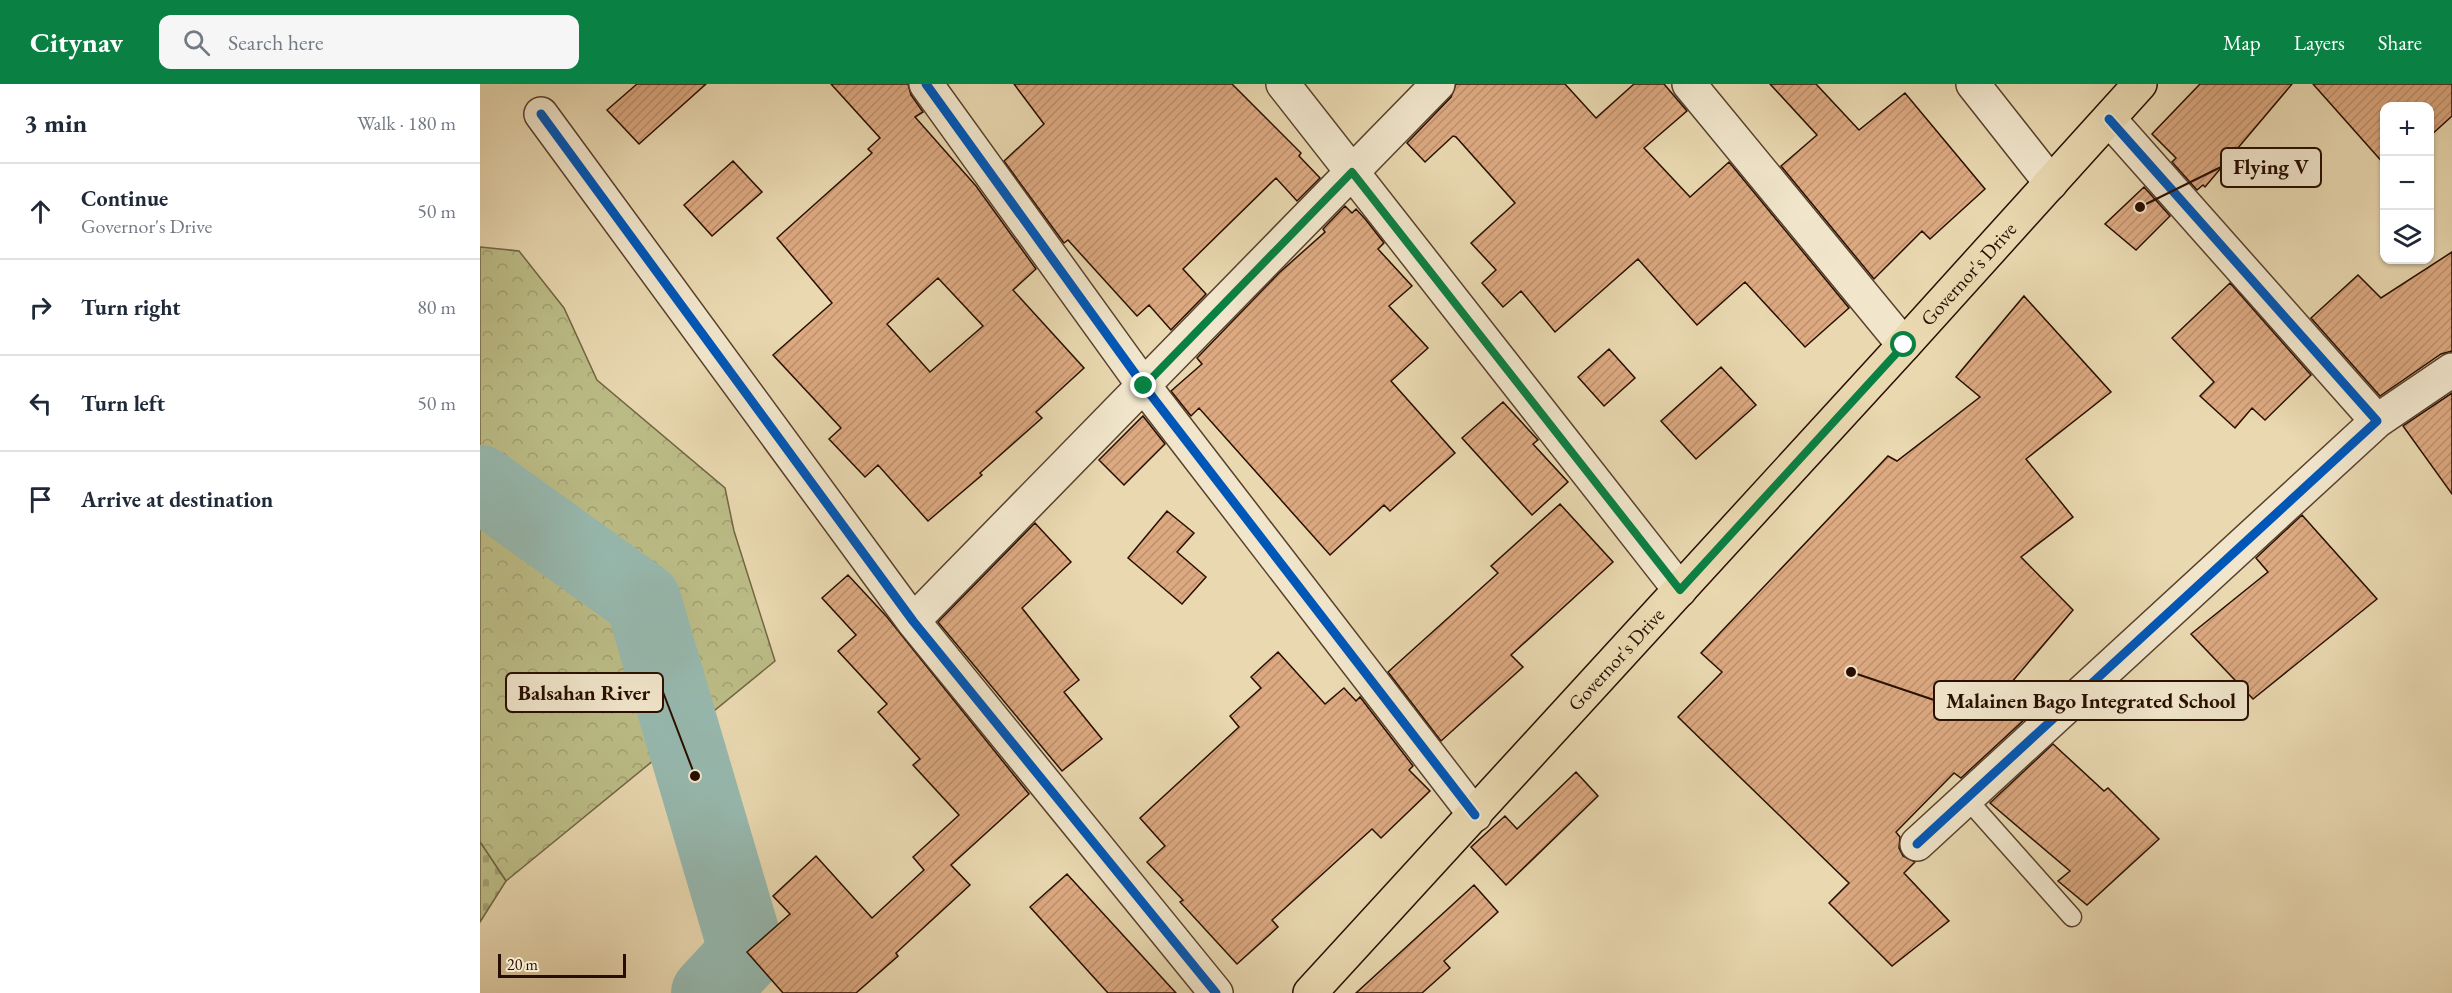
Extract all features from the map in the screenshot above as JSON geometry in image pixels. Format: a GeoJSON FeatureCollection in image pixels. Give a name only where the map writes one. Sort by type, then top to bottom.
{"type":"FeatureCollection","features":[{"type":"Feature","properties":{"kind":"main road","name":"Governor's Drive"},"geometry":{"type":"LineString","coordinates":[[1310,993],[2140,84]]}},
{"type":"Feature","properties":{"kind":"street"},"geometry":{"type":"LineString","coordinates":[[926,84],[1144,386],[1474,815]]}},
{"type":"Feature","properties":{"kind":"street"},"geometry":{"type":"LineString","coordinates":[[1283,84],[1680,590]]}},
{"type":"Feature","properties":{"kind":"street"},"geometry":{"type":"LineString","coordinates":[[913,621],[1438,84]]}},
{"type":"Feature","properties":{"kind":"street"},"geometry":{"type":"LineString","coordinates":[[1689,84],[1904,345]]}},
{"type":"Feature","properties":{"kind":"street"},"geometry":{"type":"LineString","coordinates":[[1973,84],[2051,183]]}},
{"type":"Feature","properties":{"kind":"street"},"geometry":{"type":"LineString","coordinates":[[541,114],[913,621],[1216,993]]}},
{"type":"Feature","properties":{"kind":"street"},"geometry":{"type":"LineString","coordinates":[[2109,119],[2377,421],[2371,425]]}},
{"type":"Feature","properties":{"kind":"street"},"geometry":{"type":"LineString","coordinates":[[1917,844],[2371,425],[2452,370]]}},
{"type":"Feature","properties":{"kind":"lane"},"geometry":{"type":"LineString","coordinates":[[1967,799],[2072,917]]}},
{"type":"Feature","properties":{"kind":"green space"},"geometry":{"type":"Polygon","coordinates":[[[480,247],[519,251],[564,308],[597,380],[725,488],[734,531],[775,661],[506,881],[480,842],[480,247]]]}},
{"type":"Feature","properties":{"kind":"green space"},"geometry":{"type":"Polygon","coordinates":[[[480,842],[506,881],[480,922],[480,842]]]}},
{"type":"Feature","properties":{"kind":"building"},"geometry":{"type":"Polygon","coordinates":[[[637,84],[706,84],[639,144],[607,110],[637,84]]]}},
{"type":"Feature","properties":{"kind":"building"},"geometry":{"type":"Polygon","coordinates":[[[831,84],[908,84],[911,95],[923,112],[915,117],[976,186],[1036,269],[1013,290],[1084,368],[1036,412],[1042,418],[980,473],[982,475],[928,521],[878,465],[865,477],[829,439],[841,428],[773,355],[832,303],[777,238],[872,153],[868,149],[880,138],[831,84]],[[938,278],[887,324],[930,372],[983,326],[938,278]]]}},
{"type":"Feature","properties":{"kind":"building"},"geometry":{"type":"Polygon","coordinates":[[[1014,84],[1232,84],[1301,153],[1299,156],[1320,178],[1297,201],[1276,178],[1183,269],[1206,294],[1171,330],[1149,305],[1137,316],[1068,240],[1064,243],[1004,161],[1044,124],[1014,84]]]}},
{"type":"Feature","properties":{"kind":"building"},"geometry":{"type":"Polygon","coordinates":[[[1456,84],[1565,84],[1596,118],[1634,84],[1664,84],[1687,111],[1644,148],[1690,197],[1729,162],[1849,308],[1805,347],[1745,282],[1697,325],[1638,259],[1555,332],[1521,291],[1503,307],[1482,283],[1496,270],[1471,243],[1515,203],[1456,137],[1453,136],[1425,162],[1407,143],[1451,97],[1456,84]]]}},
{"type":"Feature","properties":{"kind":"building"},"geometry":{"type":"Polygon","coordinates":[[[1770,84],[1816,84],[1859,130],[1905,93],[1985,189],[1930,239],[1922,231],[1874,279],[1781,166],[1817,135],[1770,84]]]}},
{"type":"Feature","properties":{"kind":"building"},"geometry":{"type":"Polygon","coordinates":[[[2200,84],[2292,84],[2205,187],[2203,185],[2197,190],[2172,162],[2176,158],[2152,134],[2200,84]]]}},
{"type":"Feature","properties":{"kind":"building"},"geometry":{"type":"Polygon","coordinates":[[[2313,84],[2452,84],[2452,116],[2434,132],[2434,102],[2380,102],[2380,159],[2313,84]]]}},
{"type":"Feature","properties":{"kind":"building"},"geometry":{"type":"Polygon","coordinates":[[[733,161],[762,192],[712,236],[684,205],[733,161]]]}},
{"type":"Feature","properties":{"kind":"building"},"geometry":{"type":"Polygon","coordinates":[[[2144,187],[2170,216],[2136,250],[2105,224],[2144,187]]]}},
{"type":"Feature","properties":{"kind":"building"},"geometry":{"type":"Polygon","coordinates":[[[1345,206],[1352,213],[1356,209],[1366,220],[1384,243],[1378,249],[1412,286],[1389,306],[1428,348],[1391,381],[1455,453],[1390,511],[1384,505],[1330,555],[1199,408],[1191,416],[1171,391],[1202,364],[1197,358],[1279,273],[1325,232],[1323,229],[1345,206]]]}},
{"type":"Feature","properties":{"kind":"building"},"geometry":{"type":"Polygon","coordinates":[[[2452,252],[2452,351],[2441,354],[2380,396],[2311,318],[2358,275],[2381,298],[2452,252]]]}},
{"type":"Feature","properties":{"kind":"building"},"geometry":{"type":"Polygon","coordinates":[[[2230,283],[2311,375],[2265,420],[2252,408],[2235,428],[2200,396],[2214,382],[2172,338],[2230,283]]]}},
{"type":"Feature","properties":{"kind":"building"},"geometry":{"type":"Polygon","coordinates":[[[2024,296],[2111,392],[2026,459],[2073,517],[2021,557],[2073,610],[2011,683],[2026,700],[2016,710],[2025,719],[1961,778],[1954,773],[1896,832],[1900,837],[1899,848],[1903,856],[1915,862],[1904,873],[1949,921],[1892,966],[1829,903],[1849,883],[1678,717],[1722,672],[1701,653],[1888,456],[1897,461],[1980,397],[1956,377],[2024,296]]]}},
{"type":"Feature","properties":{"kind":"building"},"geometry":{"type":"Polygon","coordinates":[[[1609,349],[1635,378],[1604,406],[1578,377],[1609,349]]]}},
{"type":"Feature","properties":{"kind":"building"},"geometry":{"type":"Polygon","coordinates":[[[1721,367],[1756,405],[1696,459],[1661,421],[1721,367]]]}},
{"type":"Feature","properties":{"kind":"building"},"geometry":{"type":"Polygon","coordinates":[[[2452,393],[2452,494],[2403,426],[2452,393]]]}},
{"type":"Feature","properties":{"kind":"building"},"geometry":{"type":"Polygon","coordinates":[[[1503,402],[1538,440],[1533,444],[1568,482],[1532,515],[1462,438],[1503,402]]]}},
{"type":"Feature","properties":{"kind":"building"},"geometry":{"type":"Polygon","coordinates":[[[1143,416],[1165,444],[1124,485],[1099,460],[1143,416]]]}},
{"type":"Feature","properties":{"kind":"building"},"geometry":{"type":"Polygon","coordinates":[[[1560,504],[1613,562],[1511,655],[1523,667],[1441,741],[1388,672],[1498,573],[1491,566],[1560,504]]]}},
{"type":"Feature","properties":{"kind":"building"},"geometry":{"type":"Polygon","coordinates":[[[1167,511],[1194,533],[1177,552],[1206,577],[1182,604],[1128,558],[1167,511]]]}},
{"type":"Feature","properties":{"kind":"building"},"geometry":{"type":"Polygon","coordinates":[[[2302,515],[2377,599],[2253,699],[2191,634],[2268,572],[2256,558],[2302,515]]]}},
{"type":"Feature","properties":{"kind":"building"},"geometry":{"type":"Polygon","coordinates":[[[1035,523],[1071,562],[1022,608],[1079,680],[1064,692],[1102,739],[1062,771],[938,622],[1035,523]]]}},
{"type":"Feature","properties":{"kind":"building"},"geometry":{"type":"Polygon","coordinates":[[[848,575],[887,617],[1029,794],[951,865],[970,885],[896,953],[898,956],[856,993],[783,993],[747,952],[790,914],[773,896],[816,856],[872,918],[924,870],[913,857],[959,815],[913,765],[920,759],[878,712],[887,704],[838,651],[856,635],[822,598],[848,575]]]}},
{"type":"Feature","properties":{"kind":"building"},"geometry":{"type":"Polygon","coordinates":[[[1278,652],[1325,704],[1344,688],[1356,701],[1360,697],[1413,766],[1409,770],[1430,791],[1381,838],[1372,829],[1272,920],[1278,927],[1237,964],[1180,902],[1183,900],[1147,862],[1165,846],[1140,818],[1239,727],[1230,716],[1261,688],[1251,677],[1278,652]]]}},
{"type":"Feature","properties":{"kind":"building"},"geometry":{"type":"Polygon","coordinates":[[[2053,744],[2104,791],[2108,788],[2159,839],[2087,905],[2058,881],[2070,871],[1990,803],[2053,744]]]}},
{"type":"Feature","properties":{"kind":"building"},"geometry":{"type":"Polygon","coordinates":[[[1576,772],[1598,796],[1506,885],[1471,847],[1505,816],[1517,829],[1576,772]]]}},
{"type":"Feature","properties":{"kind":"building"},"geometry":{"type":"Polygon","coordinates":[[[1067,874],[1176,993],[1108,993],[1030,907],[1067,874]]]}},
{"type":"Feature","properties":{"kind":"building"},"geometry":{"type":"Polygon","coordinates":[[[1474,885],[1498,912],[1444,961],[1450,968],[1422,993],[1356,993],[1474,885]]]}},
{"type":"Feature","properties":{"kind":"waterway"},"geometry":{"type":"LineString","coordinates":[[480,483],[643,600],[747,952],[709,993]]}},
{"type":"Feature","properties":{"kind":"cycle path"},"geometry":{"type":"LineString","coordinates":[[926,84],[1144,386],[1475,815]]}},
{"type":"Feature","properties":{"kind":"cycle path"},"geometry":{"type":"LineString","coordinates":[[541,114],[913,621],[1216,993]]}},
{"type":"Feature","properties":{"kind":"cycle path"},"geometry":{"type":"LineString","coordinates":[[1917,844],[2377,421],[2109,119]]}},
{"type":"Feature","properties":{"kind":"place","name":"Flying V"},"geometry":{"type":"Point","coordinates":[2140,207]}},
{"type":"Feature","properties":{"kind":"place","name":"Malainen Bago Integrated School"},"geometry":{"type":"Point","coordinates":[1851,672]}},
{"type":"Feature","properties":{"kind":"place","name":"Balsahan River"},"geometry":{"type":"Point","coordinates":[695,776]}},
{"type":"Feature","properties":{"kind":"route"},"geometry":{"type":"LineString","coordinates":[[1144,386],[1352,172],[1680,590],[1904,345]]}}]}
